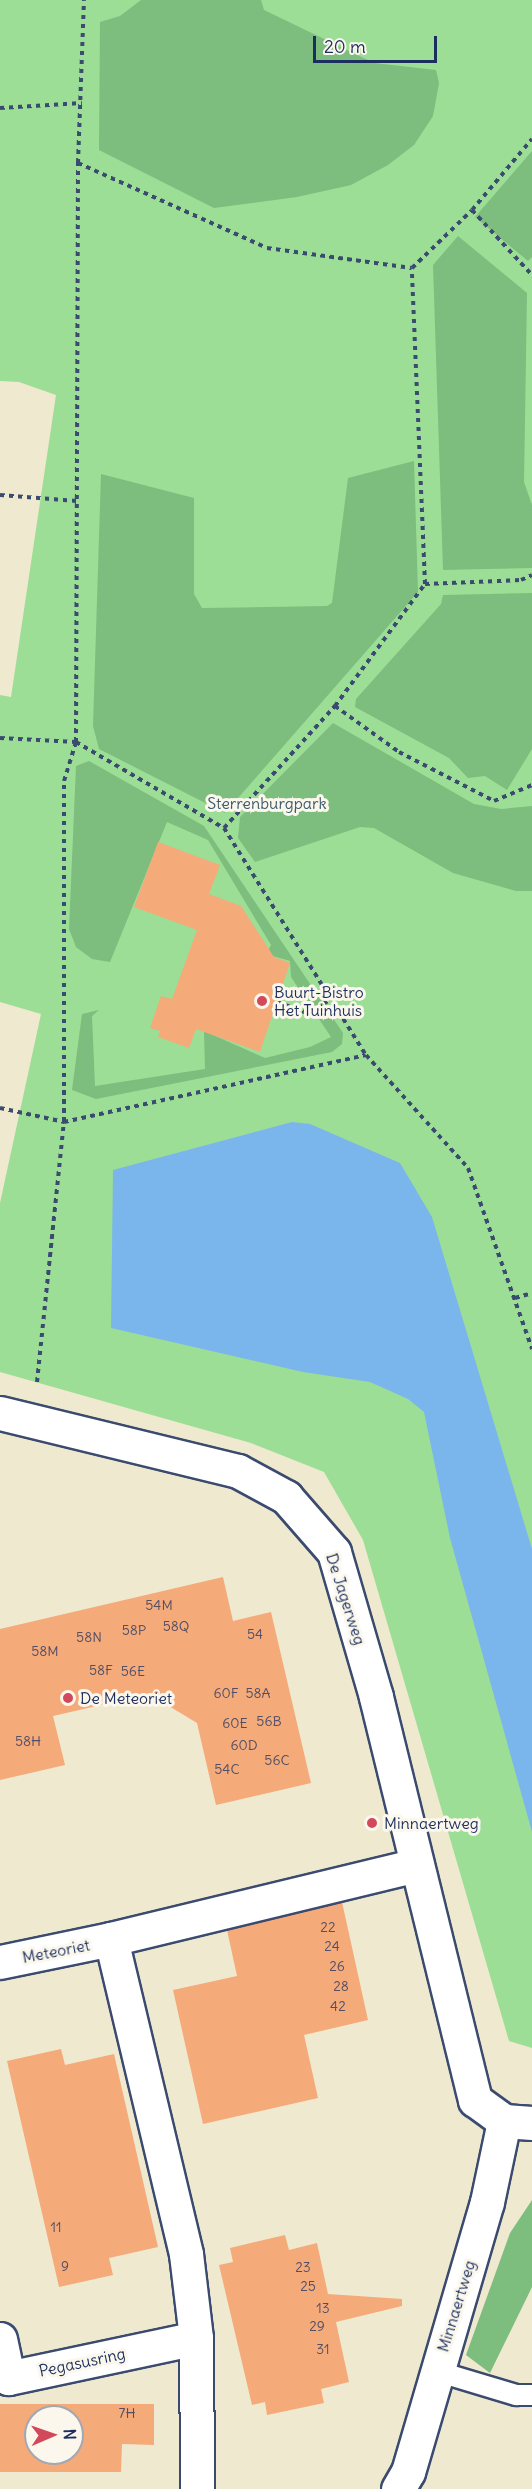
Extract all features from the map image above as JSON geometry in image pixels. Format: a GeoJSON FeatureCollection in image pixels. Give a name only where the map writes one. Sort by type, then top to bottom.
{"type":"FeatureCollection","features":[{"type":"Feature","properties":{"kind":"street","name":"De Jagerweg"},"geometry":{"type":"LineString","coordinates":[[0,1413],[238,1471],[286,1497],[334,1551],[376,1697],[475,2100],[518,2122]]}},
{"type":"Feature","properties":{"kind":"street"},"geometry":{"type":"LineString","coordinates":[[197,2489],[196,2338],[186,2254],[111,1939],[416,1865]]}},
{"type":"Feature","properties":{"kind":"street","name":"Meteoriet"},"geometry":{"type":"LineString","coordinates":[[0,1962],[111,1939]]}},
{"type":"Feature","properties":{"kind":"street","name":"Minnaertweg"},"geometry":{"type":"LineString","coordinates":[[408,2483],[436,2371],[487,2202],[518,2122]]}},
{"type":"Feature","properties":{"kind":"street","name":"Pegasusring"},"geometry":{"type":"LineString","coordinates":[[0,2339],[8,2378],[196,2338]]}},
{"type":"Feature","properties":{"kind":"lane"},"geometry":{"type":"LineString","coordinates":[[436,2371],[516,2395],[532,2395]]}},
{"type":"Feature","properties":{"kind":"path"},"geometry":{"type":"LineString","coordinates":[[33,1422],[64,1122],[64,781],[76,742],[78,163],[84,0]]}},
{"type":"Feature","properties":{"kind":"path"},"geometry":{"type":"LineString","coordinates":[[0,108],[82,103]]}},
{"type":"Feature","properties":{"kind":"path"},"geometry":{"type":"LineString","coordinates":[[224,828],[335,706],[425,584],[412,268],[472,210],[532,140]]}},
{"type":"Feature","properties":{"kind":"path"},"geometry":{"type":"LineString","coordinates":[[78,163],[267,248],[412,268]]}},
{"type":"Feature","properties":{"kind":"path"},"geometry":{"type":"LineString","coordinates":[[472,210],[532,275]]}},
{"type":"Feature","properties":{"kind":"path"},"geometry":{"type":"LineString","coordinates":[[0,495],[77,501]]}},
{"type":"Feature","properties":{"kind":"path"},"geometry":{"type":"LineString","coordinates":[[425,584],[521,580],[532,575]]}},
{"type":"Feature","properties":{"kind":"path"},"geometry":{"type":"LineString","coordinates":[[335,706],[399,752],[494,801],[532,785]]}},
{"type":"Feature","properties":{"kind":"path"},"geometry":{"type":"LineString","coordinates":[[0,738],[76,742],[224,828],[366,1055],[468,1168],[532,1349]]}},
{"type":"Feature","properties":{"kind":"path"},"geometry":{"type":"LineString","coordinates":[[277,1002],[308,1013],[331,999]]}},
{"type":"Feature","properties":{"kind":"path"},"geometry":{"type":"LineString","coordinates":[[0,1108],[64,1122],[366,1055]]}},
{"type":"Feature","properties":{"kind":"path"},"geometry":{"type":"LineString","coordinates":[[515,1298],[532,1293]]}},
{"type":"Feature","properties":{"kind":"green space","name":"Sterrenburgpark"},"geometry":{"type":"Polygon","coordinates":[[[0,0],[532,0],[532,2048],[509,2041],[363,1540],[324,1472],[251,1443],[0,1372],[0,1203],[41,1014],[0,1002],[0,695],[11,697],[56,395],[19,382],[0,381],[0,0]]]}},
{"type":"Feature","properties":{"kind":"green space"},"geometry":{"type":"Polygon","coordinates":[[[141,0],[261,0],[264,10],[374,63],[436,70],[439,83],[433,116],[414,145],[388,165],[351,185],[297,197],[214,208],[99,150],[100,22],[120,16],[141,0]]]}},
{"type":"Feature","properties":{"kind":"green space"},"geometry":{"type":"Polygon","coordinates":[[[532,151],[532,257],[528,261],[475,217],[532,151]]]}},
{"type":"Feature","properties":{"kind":"green space"},"geometry":{"type":"Polygon","coordinates":[[[458,236],[527,293],[524,482],[532,505],[532,568],[443,570],[433,265],[458,236]]]}},
{"type":"Feature","properties":{"kind":"green space"},"geometry":{"type":"Polygon","coordinates":[[[414,461],[418,592],[225,813],[99,749],[93,726],[101,474],[194,498],[194,594],[202,608],[327,606],[332,603],[348,478],[414,461]]]}},
{"type":"Feature","properties":{"kind":"green space"},"geometry":{"type":"Polygon","coordinates":[[[532,593],[532,749],[507,790],[485,776],[468,778],[449,758],[355,707],[356,699],[441,604],[443,595],[532,593]]]}},
{"type":"Feature","properties":{"kind":"green space"},"geometry":{"type":"Polygon","coordinates":[[[333,723],[474,804],[501,809],[532,806],[532,891],[516,891],[453,873],[374,828],[360,827],[255,862],[238,838],[240,817],[333,723]]]}},
{"type":"Feature","properties":{"kind":"green space"},"geometry":{"type":"Polygon","coordinates":[[[89,761],[204,826],[343,1033],[342,1044],[332,1052],[96,1099],[72,1090],[82,1014],[99,1010],[92,1016],[95,1086],[205,1069],[204,1031],[265,1058],[310,1047],[331,1037],[291,977],[290,961],[266,954],[271,945],[208,840],[167,822],[110,962],[92,959],[76,947],[69,929],[76,766],[89,761]]]}},
{"type":"Feature","properties":{"kind":"green space"},"geometry":{"type":"Polygon","coordinates":[[[532,2200],[532,2287],[490,2373],[466,2355],[510,2233],[532,2200]]]}},
{"type":"Feature","properties":{"kind":"water"},"geometry":{"type":"Polygon","coordinates":[[[292,1122],[310,1124],[400,1163],[432,1217],[532,1549],[532,1832],[450,1538],[424,1412],[408,1399],[370,1382],[303,1372],[111,1328],[113,1170],[292,1122]]]}},
{"type":"Feature","properties":{"kind":"building"},"geometry":{"type":"Polygon","coordinates":[[[158,842],[220,865],[209,894],[241,906],[274,957],[290,963],[260,1052],[196,1029],[189,1048],[158,1037],[160,1031],[150,1028],[161,996],[172,999],[197,930],[134,907],[158,842]]]}},
{"type":"Feature","properties":{"kind":"building","name":"De Meteoriet"},"geometry":{"type":"Polygon","coordinates":[[[223,1577],[233,1621],[271,1612],[311,1783],[216,1805],[197,1723],[149,1694],[53,1716],[65,1765],[0,1780],[0,1629],[223,1577]]]}},
{"type":"Feature","properties":{"kind":"building"},"geometry":{"type":"Polygon","coordinates":[[[342,1902],[368,2020],[304,2035],[318,2098],[203,2124],[173,1990],[237,1976],[227,1930],[342,1902]]]}},
{"type":"Feature","properties":{"kind":"building"},"geometry":{"type":"Polygon","coordinates":[[[61,2049],[65,2065],[114,2054],[158,2247],[109,2258],[113,2275],[59,2287],[7,2061],[61,2049]]]}},
{"type":"Feature","properties":{"kind":"building"},"geometry":{"type":"Polygon","coordinates":[[[285,2235],[289,2250],[317,2243],[328,2294],[402,2299],[402,2306],[336,2322],[349,2382],[321,2389],[324,2403],[267,2415],[265,2402],[252,2405],[219,2265],[233,2262],[230,2248],[285,2235]]]}},
{"type":"Feature","properties":{"kind":"building"},"geometry":{"type":"Polygon","coordinates":[[[0,2404],[154,2404],[154,2445],[122,2444],[121,2472],[0,2472],[0,2404]]]}},
{"type":"Feature","properties":{"kind":"place","name":"Buurt-Bistro Het Tuinhuis"},"geometry":{"type":"Point","coordinates":[262,1001]}},
{"type":"Feature","properties":{"kind":"place","name":"De Meteoriet"},"geometry":{"type":"Point","coordinates":[68,1698]}},
{"type":"Feature","properties":{"kind":"place","name":"Minnaertweg"},"geometry":{"type":"Point","coordinates":[372,1823]}}]}
